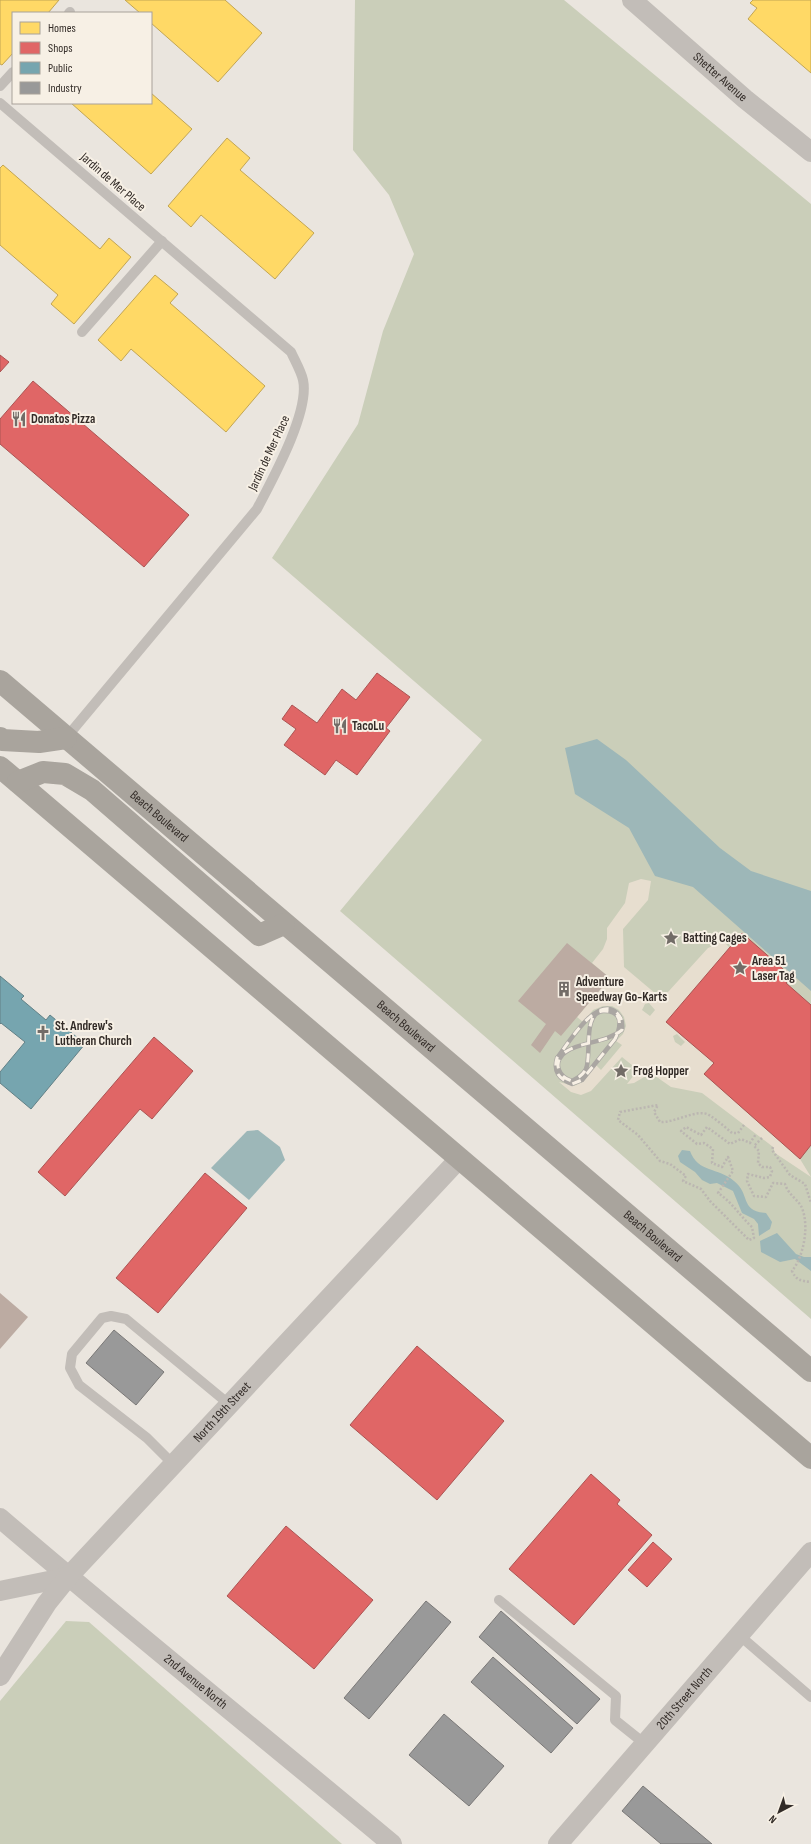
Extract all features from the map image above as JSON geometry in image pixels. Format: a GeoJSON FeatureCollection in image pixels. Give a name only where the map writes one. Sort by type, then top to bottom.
{"type":"FeatureCollection","features":[{"type":"Feature","properties":{"kind":"highway","name":"Beach Boulevard"},"geometry":{"type":"LineString","coordinates":[[0,681],[811,1371]]}},
{"type":"Feature","properties":{"kind":"highway"},"geometry":{"type":"LineString","coordinates":[[0,738],[2,740],[39,742],[66,738]]}},
{"type":"Feature","properties":{"kind":"highway"},"geometry":{"type":"LineString","coordinates":[[0,767],[458,1159],[811,1458]]}},
{"type":"Feature","properties":{"kind":"highway"},"geometry":{"type":"LineString","coordinates":[[18,782],[43,772],[65,774],[92,790],[259,935],[284,924]]}},
{"type":"Feature","properties":{"kind":"street","name":"Shetter Avenue"},"geometry":{"type":"LineString","coordinates":[[632,0],[745,99],[811,152]]}},
{"type":"Feature","properties":{"kind":"street","name":"North 19th Street"},"geometry":{"type":"LineString","coordinates":[[0,1676],[47,1604],[68,1577],[458,1159]]}},
{"type":"Feature","properties":{"kind":"street","name":"2nd Avenue North"},"geometry":{"type":"LineString","coordinates":[[0,1518],[68,1577],[275,1745],[392,1844]]}},
{"type":"Feature","properties":{"kind":"street","name":"20th Street North"},"geometry":{"type":"LineString","coordinates":[[558,1844],[811,1552]]}},
{"type":"Feature","properties":{"kind":"street"},"geometry":{"type":"LineString","coordinates":[[0,1591],[68,1577]]}},
{"type":"Feature","properties":{"kind":"lane"},"geometry":{"type":"LineString","coordinates":[[0,86],[12,73]]}},
{"type":"Feature","properties":{"kind":"lane","name":"Jardin de Mer Place"},"geometry":{"type":"LineString","coordinates":[[1,107],[162,241],[291,352],[303,381],[301,415],[277,470],[257,509],[66,738]]}},
{"type":"Feature","properties":{"kind":"lane"},"geometry":{"type":"LineString","coordinates":[[82,332],[162,241]]}},
{"type":"Feature","properties":{"kind":"lane"},"geometry":{"type":"LineString","coordinates":[[174,1465],[147,1438],[79,1385],[70,1368],[72,1354],[102,1318],[111,1316],[126,1319],[230,1405]]}},
{"type":"Feature","properties":{"kind":"lane"},"geometry":{"type":"LineString","coordinates":[[499,1600],[616,1696],[615,1720],[645,1744]]}},
{"type":"Feature","properties":{"kind":"lane"},"geometry":{"type":"LineString","coordinates":[[739,1635],[811,1697]]}},
{"type":"Feature","properties":{"kind":"path"},"geometry":{"type":"LineString","coordinates":[[744,1125],[738,1133],[732,1133],[708,1114],[702,1112],[669,1123],[660,1122],[654,1112],[658,1105],[620,1112],[618,1120],[638,1135],[660,1161],[670,1164],[686,1176],[683,1181],[702,1189],[710,1201],[749,1240],[754,1238],[752,1227],[740,1217],[727,1199],[718,1193],[733,1171],[728,1157],[722,1167],[712,1163],[713,1149],[704,1143],[697,1144],[681,1131],[686,1127],[701,1135],[706,1127],[730,1144],[741,1139],[750,1143],[756,1134]]}},
{"type":"Feature","properties":{"kind":"path"},"geometry":{"type":"LineString","coordinates":[[762,1138],[754,1146],[759,1151],[758,1163],[762,1167],[770,1167],[772,1171],[770,1177],[764,1178],[748,1174],[746,1181],[754,1196],[766,1197],[773,1183],[785,1184],[788,1192],[802,1208],[806,1236],[802,1253],[792,1271],[795,1277],[803,1281],[811,1282]]}},
{"type":"Feature","properties":{"kind":"path"},"geometry":{"type":"LineString","coordinates":[[773,1147],[772,1150],[774,1154],[790,1175],[805,1184],[811,1203]]}},
{"type":"Feature","properties":{"kind":"green space"},"geometry":{"type":"Polygon","coordinates":[[[355,0],[564,0],[811,204],[811,1319],[340,911],[482,740],[272,558],[358,424],[383,331],[414,254],[389,195],[353,150],[355,0]]]}},
{"type":"Feature","properties":{"kind":"green space"},"geometry":{"type":"Polygon","coordinates":[[[66,1621],[89,1622],[342,1844],[0,1844],[0,1701],[66,1621]]]}},
{"type":"Feature","properties":{"kind":"shaded area"},"geometry":{"type":"Polygon","coordinates":[[[641,879],[651,881],[648,900],[623,929],[624,967],[656,994],[668,992],[708,948],[723,941],[730,948],[666,1022],[714,1063],[704,1074],[800,1159],[811,1177],[775,1153],[773,1147],[702,1093],[671,1087],[651,1073],[634,1083],[627,1084],[638,1070],[622,1057],[591,1091],[581,1095],[571,1092],[559,1082],[574,1086],[583,1082],[596,1065],[601,1070],[622,1045],[616,1041],[623,1034],[626,1026],[624,1017],[619,1010],[612,1006],[603,1006],[593,1010],[583,1022],[577,1017],[610,978],[592,963],[603,949],[607,939],[607,928],[625,903],[629,883],[641,879]],[[649,1003],[645,1004],[642,1010],[650,1016],[655,1010],[649,1003]],[[677,1034],[673,1036],[675,1042],[681,1046],[685,1042],[677,1034]]]}},
{"type":"Feature","properties":{"kind":"water"},"geometry":{"type":"Polygon","coordinates":[[[597,739],[626,760],[720,848],[751,871],[811,891],[811,991],[693,887],[655,876],[629,828],[575,794],[565,748],[597,739]]]}},
{"type":"Feature","properties":{"kind":"water"},"geometry":{"type":"Polygon","coordinates":[[[258,1130],[280,1147],[285,1160],[249,1200],[211,1168],[247,1131],[258,1130]]]}},
{"type":"Feature","properties":{"kind":"water"},"geometry":{"type":"Polygon","coordinates":[[[682,1150],[690,1151],[698,1163],[734,1181],[739,1186],[748,1205],[752,1209],[758,1212],[766,1213],[772,1222],[770,1229],[759,1236],[758,1224],[754,1219],[742,1213],[733,1191],[717,1183],[710,1184],[702,1180],[695,1172],[680,1162],[678,1156],[682,1150]]]}},
{"type":"Feature","properties":{"kind":"water"},"geometry":{"type":"Polygon","coordinates":[[[777,1233],[796,1254],[804,1257],[811,1257],[811,1271],[795,1259],[780,1262],[761,1252],[760,1241],[777,1233]]]}},
{"type":"Feature","properties":{"kind":"building: Homes"},"geometry":{"type":"Polygon","coordinates":[[[0,0],[59,0],[49,12],[12,12],[12,54],[2,65],[0,64],[0,0]]]}},
{"type":"Feature","properties":{"kind":"building: Homes"},"geometry":{"type":"Polygon","coordinates":[[[125,0],[225,0],[262,33],[218,82],[152,24],[152,12],[139,12],[125,0]]]}},
{"type":"Feature","properties":{"kind":"building: Homes"},"geometry":{"type":"Polygon","coordinates":[[[753,0],[811,0],[811,73],[748,19],[757,8],[750,3],[753,0]]]}},
{"type":"Feature","properties":{"kind":"building: Homes"},"geometry":{"type":"Polygon","coordinates":[[[152,94],[192,129],[151,174],[72,104],[152,104],[152,94]]]}},
{"type":"Feature","properties":{"kind":"building: Homes"},"geometry":{"type":"Polygon","coordinates":[[[227,138],[250,158],[240,170],[314,233],[275,279],[201,215],[191,227],[168,206],[227,138]]]}},
{"type":"Feature","properties":{"kind":"building: Homes"},"geometry":{"type":"Polygon","coordinates":[[[3,165],[100,249],[109,238],[131,257],[74,324],[51,304],[58,295],[0,245],[0,168],[3,165]]]}},
{"type":"Feature","properties":{"kind":"building: Homes"},"geometry":{"type":"Polygon","coordinates":[[[155,275],[178,294],[170,303],[265,386],[226,432],[131,349],[121,361],[98,340],[155,275]]]}},
{"type":"Feature","properties":{"kind":"building: Shops"},"geometry":{"type":"Polygon","coordinates":[[[0,355],[9,362],[0,372],[0,355]]]}},
{"type":"Feature","properties":{"kind":"building: Shops"},"geometry":{"type":"Polygon","coordinates":[[[33,381],[189,515],[144,567],[0,444],[0,419],[33,381]]]}},
{"type":"Feature","properties":{"kind":"building: Shops","name":"TacoLu"},"geometry":{"type":"Polygon","coordinates":[[[377,673],[410,697],[386,728],[390,731],[357,775],[336,760],[325,775],[284,745],[296,729],[282,719],[292,705],[317,723],[342,689],[356,700],[377,673]]]}},
{"type":"Feature","properties":{"kind":"building: Shops"},"geometry":{"type":"Polygon","coordinates":[[[742,933],[791,976],[786,983],[811,1005],[811,1145],[800,1159],[704,1074],[714,1063],[666,1022],[742,933]]]}},
{"type":"Feature","properties":{"kind":"building: Shops"},"geometry":{"type":"Polygon","coordinates":[[[154,1037],[193,1071],[152,1119],[140,1109],[65,1196],[38,1172],[154,1037]]]}},
{"type":"Feature","properties":{"kind":"building: Shops"},"geometry":{"type":"Polygon","coordinates":[[[205,1173],[247,1208],[158,1313],[116,1278],[205,1173]]]}},
{"type":"Feature","properties":{"kind":"building: Shops"},"geometry":{"type":"Polygon","coordinates":[[[417,1346],[504,1421],[437,1500],[350,1425],[417,1346]]]}},
{"type":"Feature","properties":{"kind":"building: Shops"},"geometry":{"type":"Polygon","coordinates":[[[591,1474],[620,1500],[617,1504],[652,1535],[574,1625],[509,1569],[591,1474]]]}},
{"type":"Feature","properties":{"kind":"building: Shops"},"geometry":{"type":"Polygon","coordinates":[[[286,1526],[373,1600],[314,1669],[227,1596],[286,1526]]]}},
{"type":"Feature","properties":{"kind":"building: Shops"},"geometry":{"type":"Polygon","coordinates":[[[653,1542],[672,1559],[647,1587],[628,1570],[653,1542]]]}},
{"type":"Feature","properties":{"kind":"building: Public","name":"St. Andrew's Lutheran Church"},"geometry":{"type":"Polygon","coordinates":[[[0,976],[24,996],[21,999],[46,1020],[50,1015],[85,1044],[31,1109],[0,1083],[0,1072],[25,1042],[1,1023],[0,1024],[0,976]]]}},
{"type":"Feature","properties":{"kind":"building: Industry"},"geometry":{"type":"Polygon","coordinates":[[[114,1330],[164,1372],[136,1405],[86,1363],[114,1330]]]}},
{"type":"Feature","properties":{"kind":"building: Industry"},"geometry":{"type":"Polygon","coordinates":[[[426,1601],[451,1622],[369,1719],[344,1698],[426,1601]]]}},
{"type":"Feature","properties":{"kind":"building: Industry"},"geometry":{"type":"Polygon","coordinates":[[[501,1611],[600,1699],[577,1724],[479,1637],[501,1611]]]}},
{"type":"Feature","properties":{"kind":"building: Industry"},"geometry":{"type":"Polygon","coordinates":[[[493,1657],[573,1728],[551,1753],[471,1682],[493,1657]]]}},
{"type":"Feature","properties":{"kind":"building: Industry"},"geometry":{"type":"Polygon","coordinates":[[[444,1714],[504,1766],[469,1806],[409,1755],[444,1714]]]}},
{"type":"Feature","properties":{"kind":"building: Industry"},"geometry":{"type":"Polygon","coordinates":[[[643,1786],[712,1844],[661,1844],[622,1811],[643,1786]]]}},
{"type":"Feature","properties":{"kind":"building: Other","name":"Adventure Speedway Go-Karts"},"geometry":{"type":"Polygon","coordinates":[[[567,943],[610,978],[561,1036],[555,1031],[540,1053],[531,1045],[546,1024],[518,1001],[567,943]]]}},
{"type":"Feature","properties":{"kind":"building: Other"},"geometry":{"type":"Polygon","coordinates":[[[0,1293],[28,1317],[0,1349],[0,1293]]]}},
{"type":"Feature","properties":{"kind":"railway"},"geometry":{"type":"LineString","coordinates":[[615,1039],[582,1080],[572,1084],[564,1080],[558,1074],[556,1067],[557,1058],[592,1015],[601,1010],[609,1009],[617,1013],[620,1017],[622,1030],[616,1034],[602,1040],[595,1042],[588,1043],[581,1045],[565,1053],[559,1059],[558,1065],[562,1076],[572,1081],[580,1076],[586,1069],[588,1063],[588,1045],[589,1036],[590,1027],[592,1019],[596,1013],[610,1011],[618,1016],[619,1029],[617,1034],[615,1039]]}},
{"type":"Feature","properties":{"kind":"place","name":"Donatos Pizza"},"geometry":{"type":"Point","coordinates":[19,419]}},
{"type":"Feature","properties":{"kind":"place","name":"TacoLu"},"geometry":{"type":"Point","coordinates":[340,726]}},
{"type":"Feature","properties":{"kind":"place","name":"Batting Cages"},"geometry":{"type":"Point","coordinates":[671,938]}},
{"type":"Feature","properties":{"kind":"place","name":"Area 51 Laser Tag"},"geometry":{"type":"Point","coordinates":[740,968]}},
{"type":"Feature","properties":{"kind":"place","name":"Adventure Speedway Go-Karts"},"geometry":{"type":"Point","coordinates":[564,989]}},
{"type":"Feature","properties":{"kind":"place","name":"St. Andrew's Lutheran Church"},"geometry":{"type":"Point","coordinates":[43,1033]}},
{"type":"Feature","properties":{"kind":"place","name":"Frog Hopper"},"geometry":{"type":"Point","coordinates":[621,1071]}}]}
